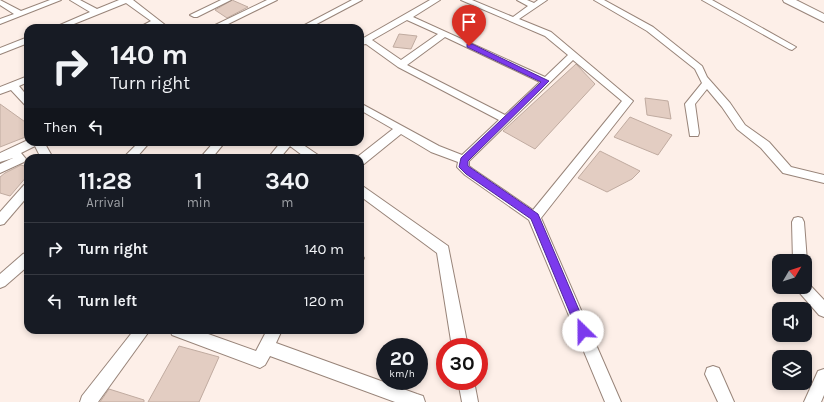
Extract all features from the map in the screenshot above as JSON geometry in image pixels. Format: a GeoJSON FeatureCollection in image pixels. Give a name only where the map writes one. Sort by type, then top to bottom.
{"type":"FeatureCollection","features":[{"type":"Feature","properties":{"kind":"main road"},"geometry":{"type":"LineString","coordinates":[[788,0],[824,19]]}},
{"type":"Feature","properties":{"kind":"street"},"geometry":{"type":"LineString","coordinates":[[0,2],[4,0]]}},
{"type":"Feature","properties":{"kind":"street"},"geometry":{"type":"LineString","coordinates":[[0,22],[57,0]]}},
{"type":"Feature","properties":{"kind":"street"},"geometry":{"type":"LineString","coordinates":[[74,0],[97,12]]}},
{"type":"Feature","properties":{"kind":"street"},"geometry":{"type":"LineString","coordinates":[[67,24],[127,0],[159,24]]}},
{"type":"Feature","properties":{"kind":"street"},"geometry":{"type":"LineString","coordinates":[[194,15],[227,0]]}},
{"type":"Feature","properties":{"kind":"street"},"geometry":{"type":"LineString","coordinates":[[222,24],[273,0]]}},
{"type":"Feature","properties":{"kind":"street"},"geometry":{"type":"LineString","coordinates":[[312,24],[358,0]]}},
{"type":"Feature","properties":{"kind":"street"},"geometry":{"type":"LineString","coordinates":[[364,41],[436,0]]}},
{"type":"Feature","properties":{"kind":"street"},"geometry":{"type":"LineString","coordinates":[[465,0],[548,34],[628,101],[534,217]]}},
{"type":"Feature","properties":{"kind":"street"},"geometry":{"type":"LineString","coordinates":[[521,0],[534,6]]}},
{"type":"Feature","properties":{"kind":"street"},"geometry":{"type":"LineString","coordinates":[[513,20],[543,0]]}},
{"type":"Feature","properties":{"kind":"street"},"geometry":{"type":"LineString","coordinates":[[598,0],[650,29],[699,68],[707,83],[726,105],[741,127],[765,145],[787,170],[824,179]]}},
{"type":"Feature","properties":{"kind":"street"},"geometry":{"type":"LineString","coordinates":[[706,0],[792,47]]}},
{"type":"Feature","properties":{"kind":"street"},"geometry":{"type":"LineString","coordinates":[[0,2],[20,14]]}},
{"type":"Feature","properties":{"kind":"street"},"geometry":{"type":"LineString","coordinates":[[407,17],[546,81]]}},
{"type":"Feature","properties":{"kind":"street"},"geometry":{"type":"LineString","coordinates":[[151,24],[156,22]]}},
{"type":"Feature","properties":{"kind":"street"},"geometry":{"type":"LineString","coordinates":[[401,65],[444,34]]}},
{"type":"Feature","properties":{"kind":"street"},"geometry":{"type":"LineString","coordinates":[[0,51],[24,42]]}},
{"type":"Feature","properties":{"kind":"street"},"geometry":{"type":"LineString","coordinates":[[364,43],[401,65],[506,120]]}},
{"type":"Feature","properties":{"kind":"street"},"geometry":{"type":"LineString","coordinates":[[573,55],[464,160],[463,167],[534,217],[613,402]]}},
{"type":"Feature","properties":{"kind":"street"},"geometry":{"type":"LineString","coordinates":[[0,91],[24,81]]}},
{"type":"Feature","properties":{"kind":"street"},"geometry":{"type":"LineString","coordinates":[[694,133],[690,104],[707,83]]}},
{"type":"Feature","properties":{"kind":"street"},"geometry":{"type":"LineString","coordinates":[[12,86],[24,99]]}},
{"type":"Feature","properties":{"kind":"street"},"geometry":{"type":"LineString","coordinates":[[364,108],[434,149],[464,160]]}},
{"type":"Feature","properties":{"kind":"street"},"geometry":{"type":"LineString","coordinates":[[364,158],[400,129]]}},
{"type":"Feature","properties":{"kind":"street"},"geometry":{"type":"LineString","coordinates":[[0,158],[26,146]]}},
{"type":"Feature","properties":{"kind":"street"},"geometry":{"type":"LineString","coordinates":[[133,154],[141,146]]}},
{"type":"Feature","properties":{"kind":"street"},"geometry":{"type":"LineString","coordinates":[[210,154],[216,146]]}},
{"type":"Feature","properties":{"kind":"street"},"geometry":{"type":"LineString","coordinates":[[278,154],[284,146]]}},
{"type":"Feature","properties":{"kind":"street"},"geometry":{"type":"LineString","coordinates":[[297,146],[308,154]]}},
{"type":"Feature","properties":{"kind":"street"},"geometry":{"type":"LineString","coordinates":[[0,169],[20,159],[15,152]]}},
{"type":"Feature","properties":{"kind":"street"},"geometry":{"type":"LineString","coordinates":[[0,220],[24,193]]}},
{"type":"Feature","properties":{"kind":"street"},"geometry":{"type":"LineString","coordinates":[[364,193],[443,250],[458,338]]}},
{"type":"Feature","properties":{"kind":"street"},"geometry":{"type":"LineString","coordinates":[[798,222],[800,254]]}},
{"type":"Feature","properties":{"kind":"street"},"geometry":{"type":"LineString","coordinates":[[0,282],[24,261]]}},
{"type":"Feature","properties":{"kind":"street"},"geometry":{"type":"LineString","coordinates":[[809,294],[824,310]]}},
{"type":"Feature","properties":{"kind":"street"},"geometry":{"type":"LineString","coordinates":[[88,402],[140,334]]}},
{"type":"Feature","properties":{"kind":"street"},"geometry":{"type":"LineString","coordinates":[[188,334],[260,360],[273,334]]}},
{"type":"Feature","properties":{"kind":"street"},"geometry":{"type":"LineString","coordinates":[[267,347],[416,402]]}},
{"type":"Feature","properties":{"kind":"street"},"geometry":{"type":"LineString","coordinates":[[713,374],[726,402]]}},
{"type":"Feature","properties":{"kind":"street"},"geometry":{"type":"LineString","coordinates":[[812,402],[824,377]]}},
{"type":"Feature","properties":{"kind":"street"},"geometry":{"type":"LineString","coordinates":[[468,390],[470,402]]}},
{"type":"Feature","properties":{"kind":"building"},"geometry":{"type":"Polygon","coordinates":[[[232,0],[248,7],[227,18],[215,10],[232,0]]]}},
{"type":"Feature","properties":{"kind":"building"},"geometry":{"type":"Polygon","coordinates":[[[399,34],[417,36],[411,49],[393,47],[399,34]]]}},
{"type":"Feature","properties":{"kind":"building"},"geometry":{"type":"Polygon","coordinates":[[[576,64],[595,84],[535,149],[503,131],[576,64]]]}},
{"type":"Feature","properties":{"kind":"building"},"geometry":{"type":"Polygon","coordinates":[[[645,98],[668,101],[671,119],[647,115],[645,98]]]}},
{"type":"Feature","properties":{"kind":"building"},"geometry":{"type":"Polygon","coordinates":[[[0,104],[24,121],[24,138],[0,147],[0,104]]]}},
{"type":"Feature","properties":{"kind":"building"},"geometry":{"type":"Polygon","coordinates":[[[630,117],[672,135],[658,155],[614,137],[630,117]]]}},
{"type":"Feature","properties":{"kind":"building"},"geometry":{"type":"Polygon","coordinates":[[[600,151],[640,171],[632,179],[607,192],[578,178],[600,151]]]}},
{"type":"Feature","properties":{"kind":"building"},"geometry":{"type":"Polygon","coordinates":[[[21,165],[24,166],[24,180],[10,196],[0,193],[0,177],[21,165]]]}},
{"type":"Feature","properties":{"kind":"building"},"geometry":{"type":"Polygon","coordinates":[[[179,346],[219,357],[199,402],[148,402],[179,346]]]}},
{"type":"Feature","properties":{"kind":"building"},"geometry":{"type":"Polygon","coordinates":[[[109,389],[144,400],[144,402],[100,402],[109,389]]]}},
{"type":"Feature","properties":{"kind":"route"},"geometry":{"type":"LineString","coordinates":[[469,46],[546,81],[464,160],[463,167],[534,217],[583,331]]}}]}
